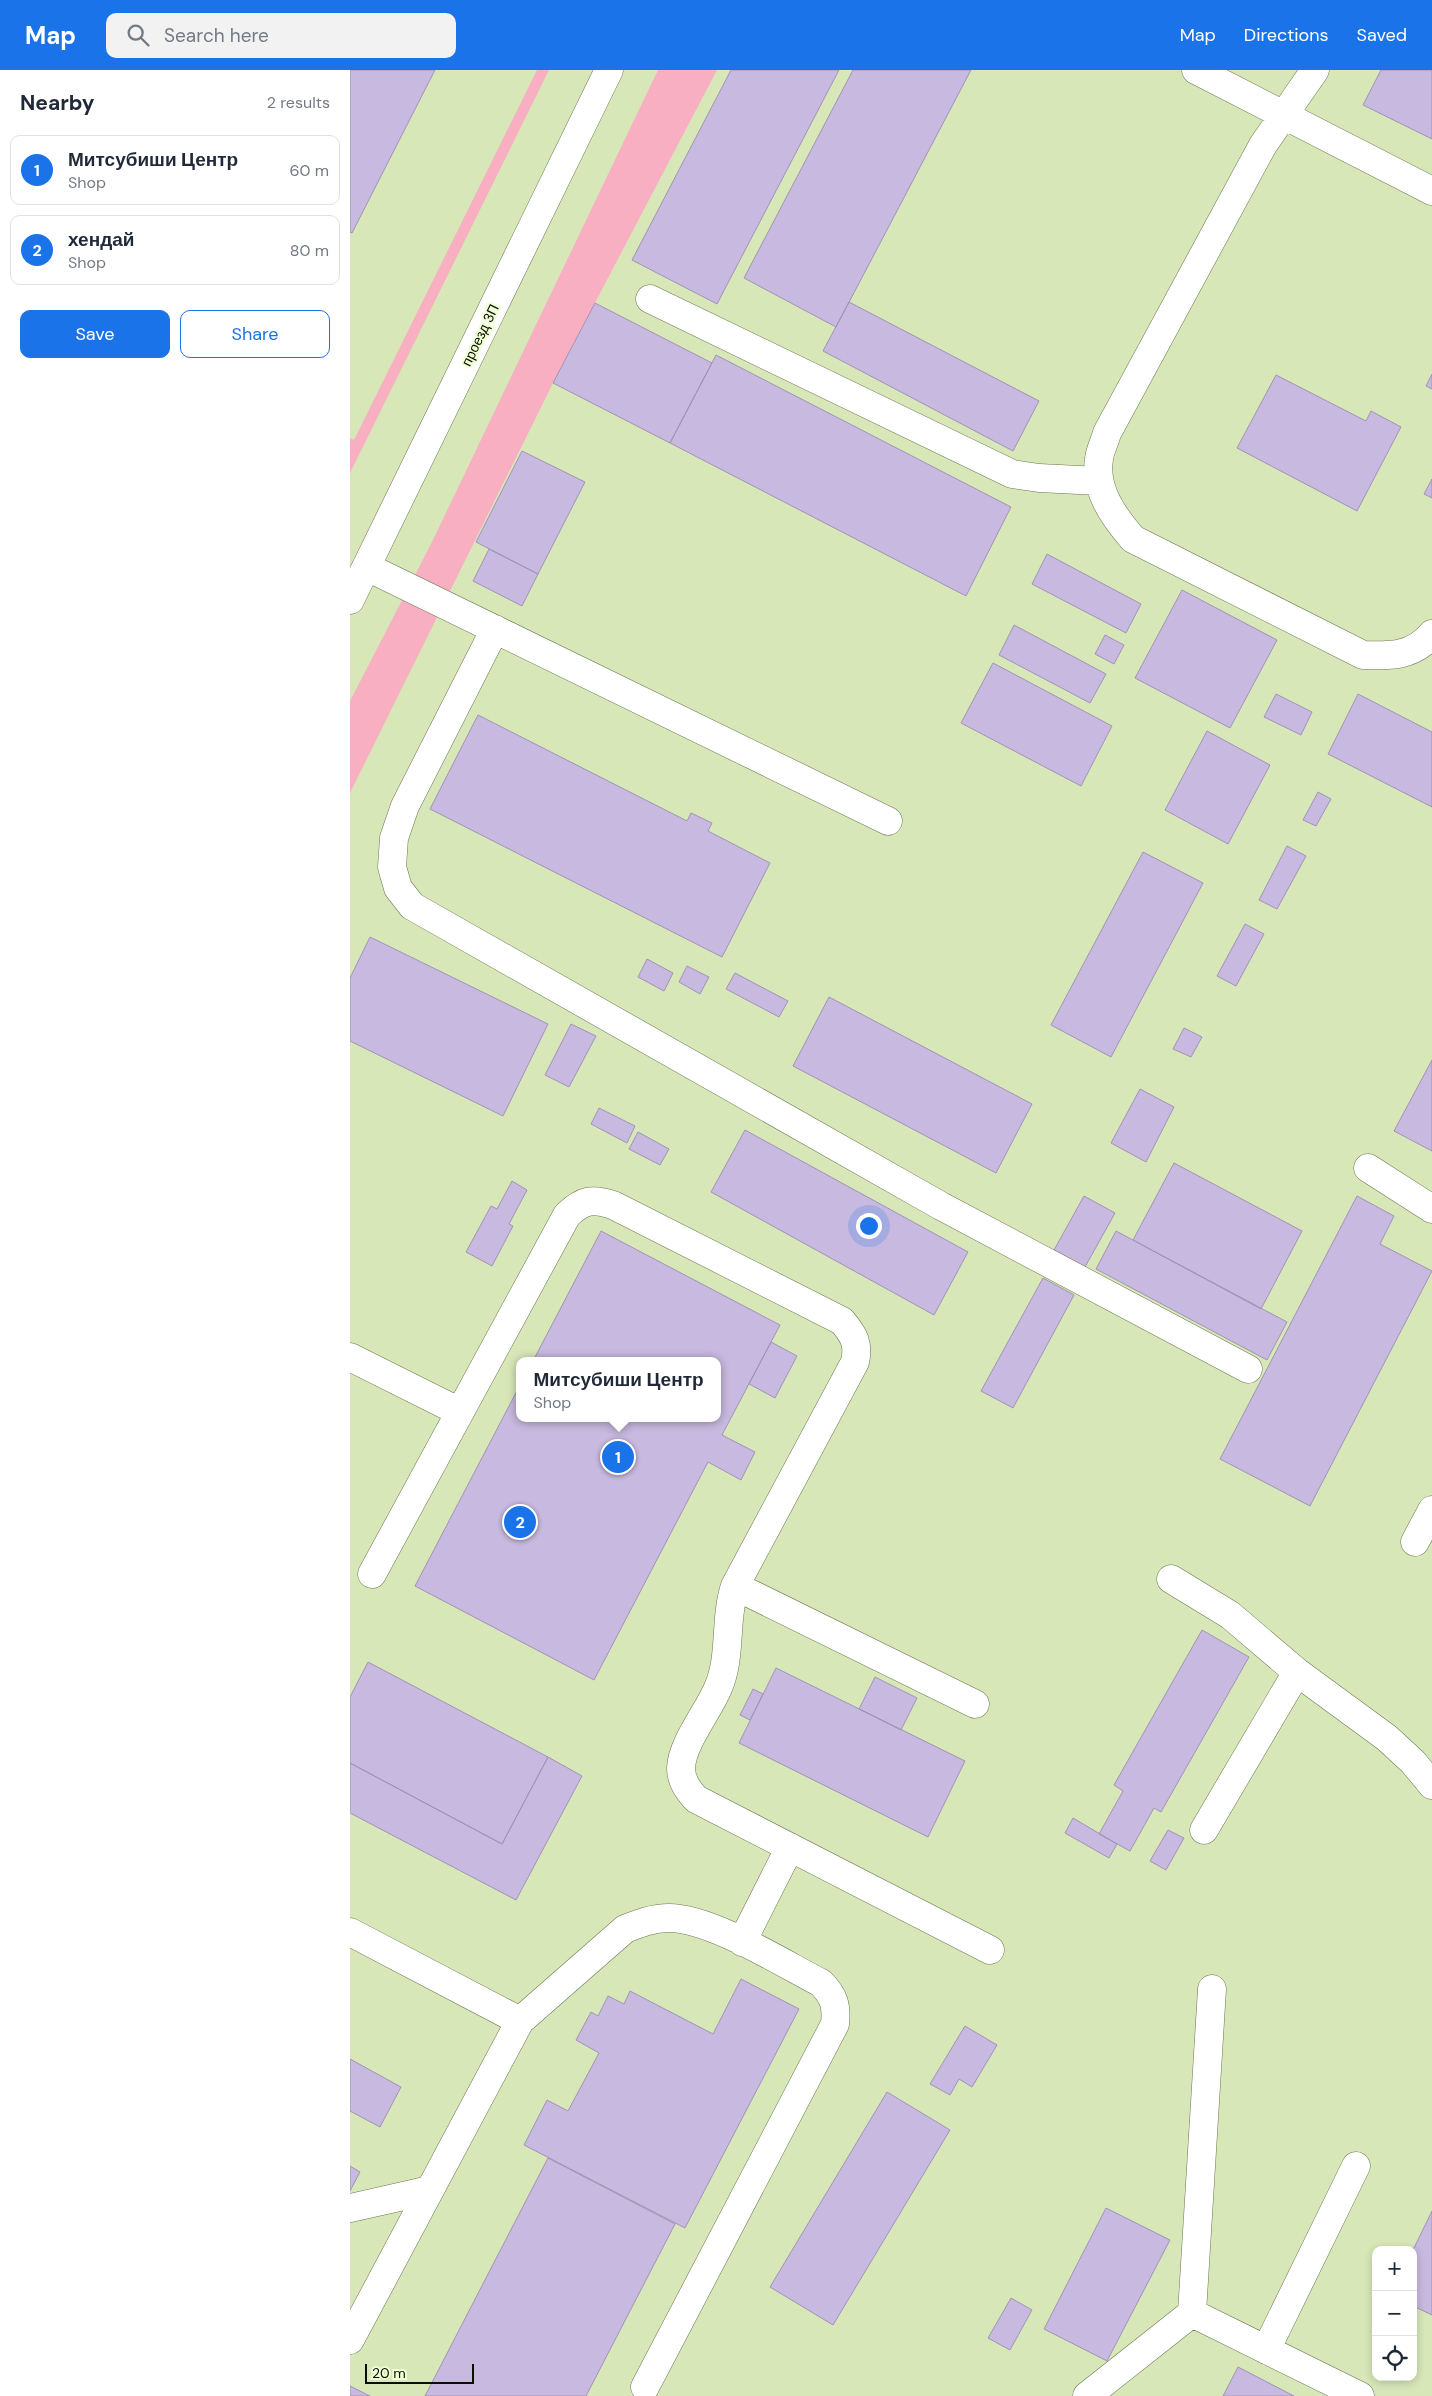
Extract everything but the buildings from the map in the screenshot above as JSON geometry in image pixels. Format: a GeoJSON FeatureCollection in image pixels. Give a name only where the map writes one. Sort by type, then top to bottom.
{"type":"FeatureCollection","features":[{"type":"Feature","properties":{"kind":"street","name":"проезд 3П"},"geometry":{"type":"LineString","coordinates":[[350,600],[609,70]]}},
{"type":"Feature","properties":{"kind":"street"},"geometry":{"type":"LineString","coordinates":[[1196,70],[1284,117],[1432,191]]}},
{"type":"Feature","properties":{"kind":"street"},"geometry":{"type":"LineString","coordinates":[[1315,70],[1247,175],[1108,433],[1099,459],[1099,481],[1111,514],[1133,539],[1362,655],[1397,656],[1424,645],[1432,634]]}},
{"type":"Feature","properties":{"kind":"street"},"geometry":{"type":"LineString","coordinates":[[650,299],[1012,474],[1039,478],[1099,481]]}},
{"type":"Feature","properties":{"kind":"street"},"geometry":{"type":"LineString","coordinates":[[368,566],[888,821]]}},
{"type":"Feature","properties":{"kind":"street"},"geometry":{"type":"LineString","coordinates":[[495,629],[405,806],[394,838],[392,867],[398,888],[412,906],[941,1206],[1248,1369]]}},
{"type":"Feature","properties":{"kind":"street"},"geometry":{"type":"LineString","coordinates":[[1368,1168],[1432,1209]]}},
{"type":"Feature","properties":{"kind":"street"},"geometry":{"type":"LineString","coordinates":[[372,1574],[567,1214],[579,1204],[598,1200],[613,1205],[842,1322],[852,1333],[858,1348],[855,1362],[735,1586],[729,1603],[725,1667],[719,1688],[684,1754],[681,1770],[685,1786],[696,1798],[990,1950]]}},
{"type":"Feature","properties":{"kind":"street"},"geometry":{"type":"LineString","coordinates":[[350,1357],[460,1412]]}},
{"type":"Feature","properties":{"kind":"street"},"geometry":{"type":"LineString","coordinates":[[1415,1542],[1432,1510]]}},
{"type":"Feature","properties":{"kind":"street"},"geometry":{"type":"LineString","coordinates":[[1171,1579],[1230,1615],[1259,1637],[1296,1672],[1387,1738],[1413,1762],[1432,1785]]}},
{"type":"Feature","properties":{"kind":"street"},"geometry":{"type":"LineString","coordinates":[[735,1586],[975,1704]]}},
{"type":"Feature","properties":{"kind":"street"},"geometry":{"type":"LineString","coordinates":[[1204,1830],[1296,1672]]}},
{"type":"Feature","properties":{"kind":"street"},"geometry":{"type":"LineString","coordinates":[[742,1942],[790,1847]]}},
{"type":"Feature","properties":{"kind":"street"},"geometry":{"type":"LineString","coordinates":[[350,2340],[520,2021],[625,1930],[646,1921],[670,1918],[694,1921],[714,1928],[820,1983],[831,1993],[837,2008],[835,2024],[645,2387]]}},
{"type":"Feature","properties":{"kind":"street"},"geometry":{"type":"LineString","coordinates":[[350,1932],[520,2021]]}},
{"type":"Feature","properties":{"kind":"street"},"geometry":{"type":"LineString","coordinates":[[1087,2396],[1192,2313],[1212,1988]]}},
{"type":"Feature","properties":{"kind":"street"},"geometry":{"type":"LineString","coordinates":[[1266,2350],[1356,2166]]}},
{"type":"Feature","properties":{"kind":"street"},"geometry":{"type":"LineString","coordinates":[[350,2208],[430,2190]]}},
{"type":"Feature","properties":{"kind":"street"},"geometry":{"type":"LineString","coordinates":[[1192,2313],[1360,2396]]}},
{"type":"Feature","properties":{"kind":"shaded area"},"geometry":{"type":"Polygon","coordinates":[[[350,70],[1432,70],[1432,2396],[350,2396],[350,70]]]}},
{"type":"Feature","properties":{"kind":"shaded area"},"geometry":{"type":"Polygon","coordinates":[[[537,70],[549,70],[350,473],[350,438],[354,440],[537,70]]]}},
{"type":"Feature","properties":{"kind":"shaded area"},"geometry":{"type":"Polygon","coordinates":[[[658,70],[717,70],[553,383],[350,793],[350,701],[432,542],[658,70]]]}},
{"type":"Feature","properties":{"kind":"place","name":"Митсубиши Центр"},"geometry":{"type":"Point","coordinates":[618,1457]}},
{"type":"Feature","properties":{"kind":"place","name":"хендай"},"geometry":{"type":"Point","coordinates":[520,1522]}}]}
